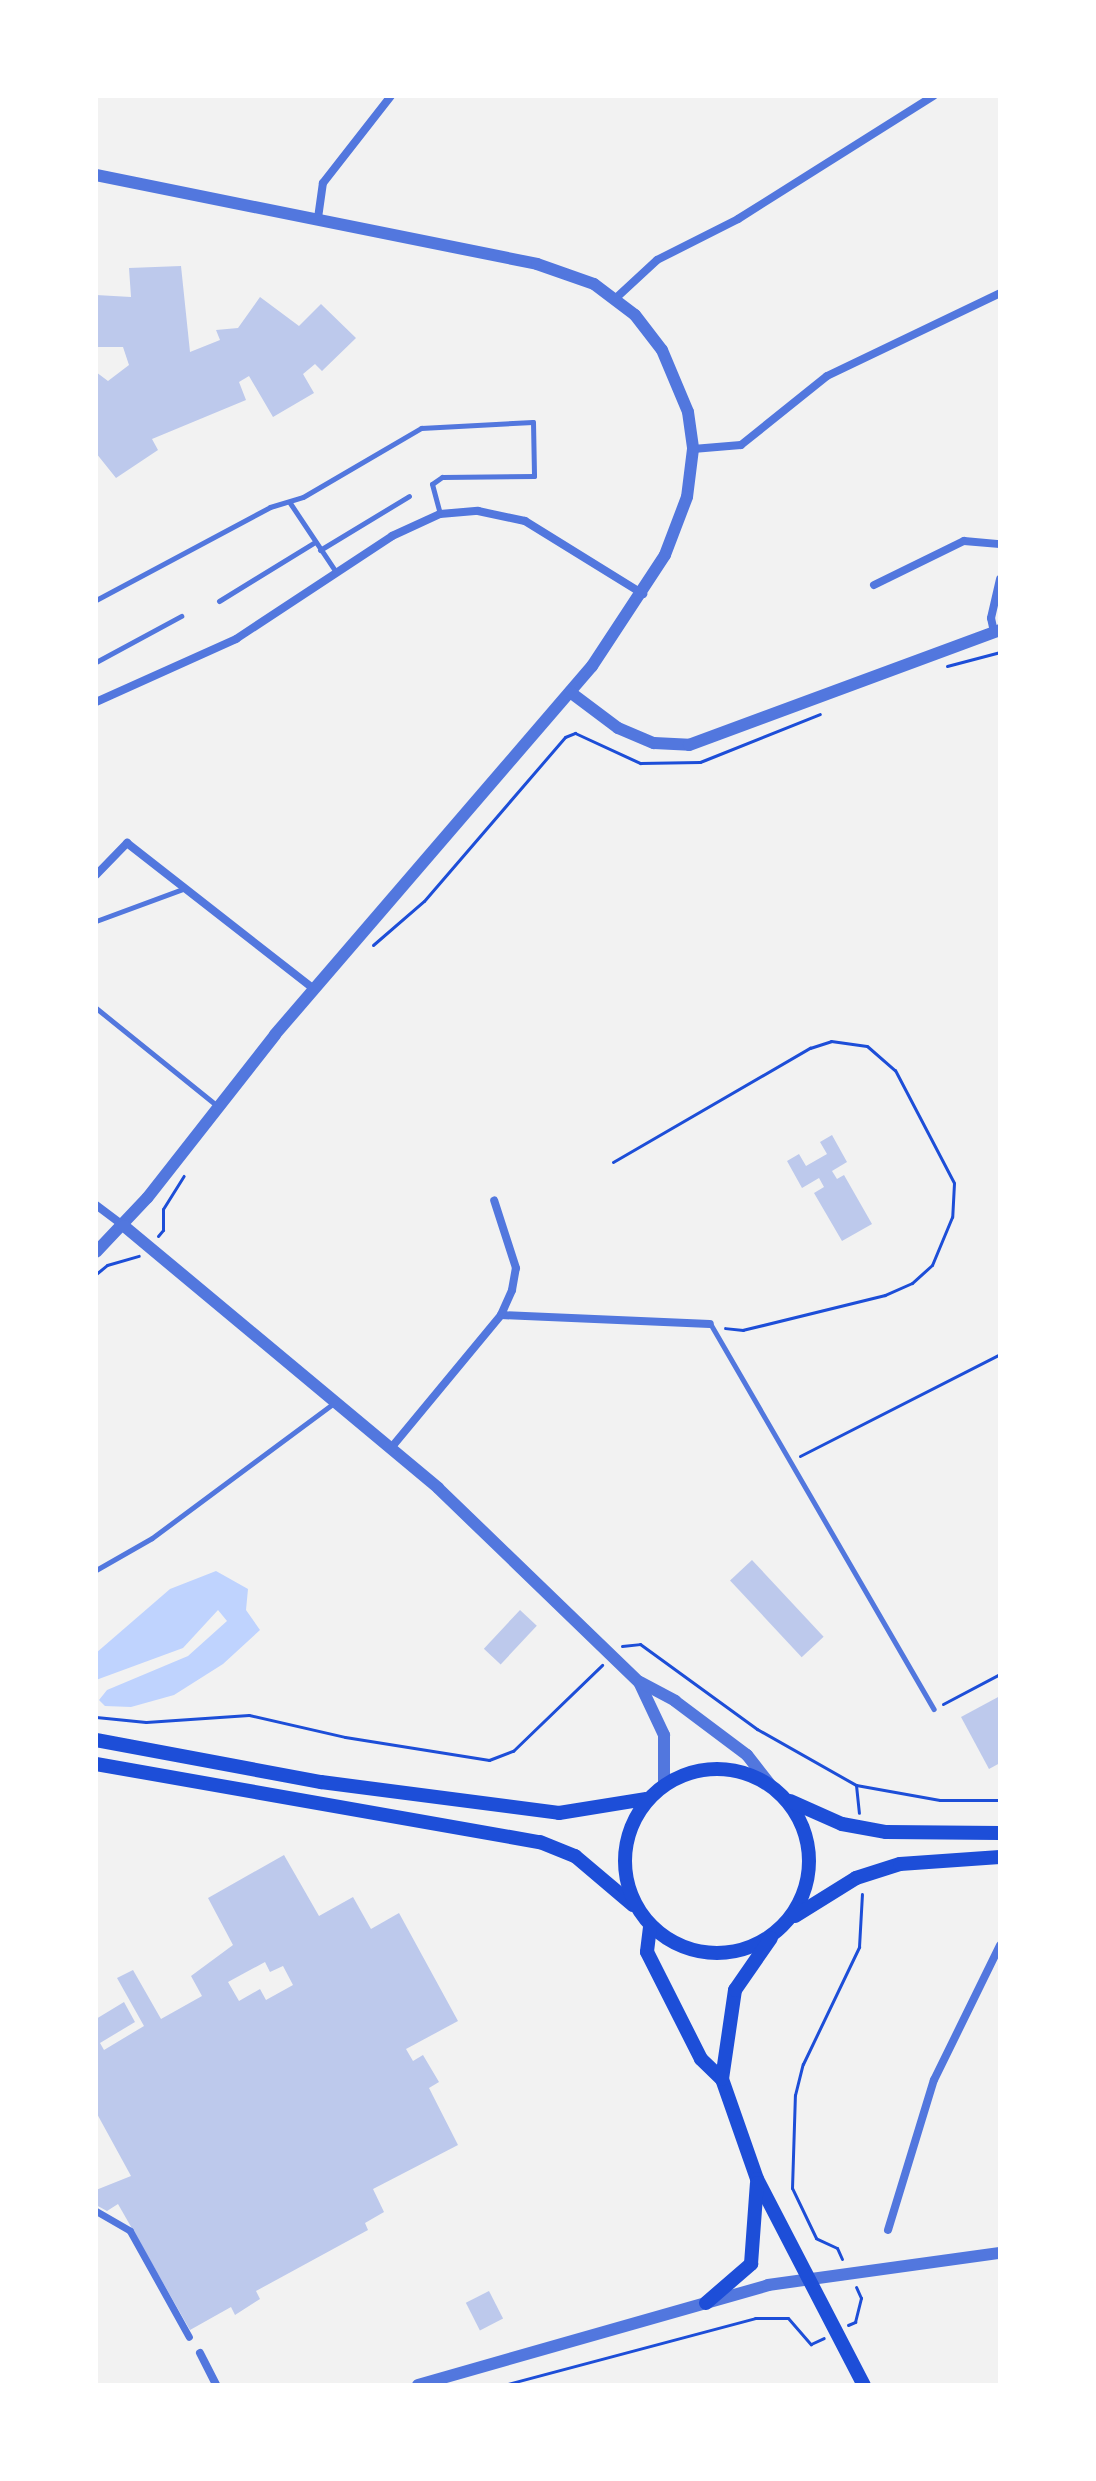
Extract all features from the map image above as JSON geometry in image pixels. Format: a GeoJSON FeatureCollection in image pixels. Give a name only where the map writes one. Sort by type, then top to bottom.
{"type":"FeatureCollection","features":[{"type":"Feature","properties":{"kind":"main road"},"geometry":{"type":"LineString","coordinates":[[96,1740],[321,1782],[559,1813],[645,1799],[664,1785],[719,1771],[771,1786],[790,1801],[842,1824],[886,1832],[1000,1833]]}},
{"type":"Feature","properties":{"kind":"main road"},"geometry":{"type":"LineString","coordinates":[[96,1764],[540,1842],[575,1856],[633,1905],[650,1927],[709,1949],[740,1949],[771,1938]]}},
{"type":"Feature","properties":{"kind":"main road"},"geometry":{"type":"LineString","coordinates":[[633,1905],[623,1879],[622,1850],[645,1799]]}},
{"type":"Feature","properties":{"kind":"main road"},"geometry":{"type":"LineString","coordinates":[[790,1801],[805,1828],[810,1857],[795,1916]]}},
{"type":"Feature","properties":{"kind":"main road"},"geometry":{"type":"LineString","coordinates":[[722,2079],[735,1990],[771,1938],[795,1916],[856,1878],[900,1864],[1000,1857]]}},
{"type":"Feature","properties":{"kind":"main road"},"geometry":{"type":"LineString","coordinates":[[650,1927],[647,1952],[701,2059],[722,2079],[757,2179],[864,2385]]}},
{"type":"Feature","properties":{"kind":"main road"},"geometry":{"type":"LineString","coordinates":[[706,2303],[751,2264],[757,2179]]}},
{"type":"Feature","properties":{"kind":"street"},"geometry":{"type":"LineString","coordinates":[[318,218],[323,183],[391,96]]}},
{"type":"Feature","properties":{"kind":"street"},"geometry":{"type":"LineString","coordinates":[[616,298],[657,260],[738,219],[933,96]]}},
{"type":"Feature","properties":{"kind":"street"},"geometry":{"type":"LineString","coordinates":[[96,175],[291,217],[318,218],[537,264],[594,284],[616,298],[650,331],[677,378],[693,449],[680,520],[643,594],[570,692],[314,989],[217,1106],[124,1226],[96,1252]]}},
{"type":"Feature","properties":{"kind":"street"},"geometry":{"type":"LineString","coordinates":[[693,449],[730,450],[741,445],[827,376],[1000,293]]}},
{"type":"Feature","properties":{"kind":"street"},"geometry":{"type":"LineString","coordinates":[[96,700],[211,652],[412,524],[440,514],[478,511],[525,521],[643,594]]}},
{"type":"Feature","properties":{"kind":"street"},"geometry":{"type":"LineString","coordinates":[[874,585],[964,541],[1000,544]]}},
{"type":"Feature","properties":{"kind":"street"},"geometry":{"type":"LineString","coordinates":[[570,692],[618,728],[654,743],[689,745],[997,631],[991,618],[1000,579]]}},
{"type":"Feature","properties":{"kind":"street"},"geometry":{"type":"LineString","coordinates":[[96,875],[127,843],[314,989]]}},
{"type":"Feature","properties":{"kind":"street"},"geometry":{"type":"LineString","coordinates":[[391,1448],[501,1315],[516,1268],[494,1200]]}},
{"type":"Feature","properties":{"kind":"street"},"geometry":{"type":"LineString","coordinates":[[96,1205],[391,1448],[639,1682],[675,1701],[747,1755],[771,1786]]}},
{"type":"Feature","properties":{"kind":"street"},"geometry":{"type":"LineString","coordinates":[[501,1315],[710,1324]]}},
{"type":"Feature","properties":{"kind":"street"},"geometry":{"type":"LineString","coordinates":[[639,1682],[664,1735],[664,1785]]}},
{"type":"Feature","properties":{"kind":"street"},"geometry":{"type":"LineString","coordinates":[[888,2230],[933,2083],[1000,1945]]}},
{"type":"Feature","properties":{"kind":"street"},"geometry":{"type":"LineString","coordinates":[[96,2209],[130,2231],[189,2337]]}},
{"type":"Feature","properties":{"kind":"street"},"geometry":{"type":"LineString","coordinates":[[418,2385],[706,2303],[806,2278],[1000,2253]]}},
{"type":"Feature","properties":{"kind":"street"},"geometry":{"type":"LineString","coordinates":[[200,2353],[216,2385]]}},
{"type":"Feature","properties":{"kind":"lane"},"geometry":{"type":"LineString","coordinates":[[96,600],[270,507],[290,503],[421,428],[533,422],[534,476],[442,477],[432,484],[431,496],[440,514]]}},
{"type":"Feature","properties":{"kind":"lane"},"geometry":{"type":"LineString","coordinates":[[320,550],[409,496]]}},
{"type":"Feature","properties":{"kind":"lane"},"geometry":{"type":"LineString","coordinates":[[290,503],[336,572]]}},
{"type":"Feature","properties":{"kind":"lane"},"geometry":{"type":"LineString","coordinates":[[219,601],[315,542]]}},
{"type":"Feature","properties":{"kind":"lane"},"geometry":{"type":"LineString","coordinates":[[96,662],[181,616]]}},
{"type":"Feature","properties":{"kind":"lane"},"geometry":{"type":"LineString","coordinates":[[96,921],[185,888]]}},
{"type":"Feature","properties":{"kind":"lane"},"geometry":{"type":"LineString","coordinates":[[96,1008],[217,1106]]}},
{"type":"Feature","properties":{"kind":"lane"},"geometry":{"type":"LineString","coordinates":[[710,1324],[787,1463],[934,1709]]}},
{"type":"Feature","properties":{"kind":"lane"},"geometry":{"type":"LineString","coordinates":[[96,1570],[162,1532],[335,1403]]}},
{"type":"Feature","properties":{"kind":"path"},"geometry":{"type":"LineString","coordinates":[[363,955],[424,901],[537,767],[575,733]]}},
{"type":"Feature","properties":{"kind":"path"},"geometry":{"type":"LineString","coordinates":[[613,1162],[810,1048],[831,1041],[867,1046],[906,1088],[950,1169],[956,1201],[944,1241],[925,1274],[885,1295],[774,1323],[730,1330],[710,1324]]}},
{"type":"Feature","properties":{"kind":"path"},"geometry":{"type":"LineString","coordinates":[[161,1232],[163,1209],[185,1175]]}},
{"type":"Feature","properties":{"kind":"path"},"geometry":{"type":"LineString","coordinates":[[96,1274],[107,1265],[135,1259]]}},
{"type":"Feature","properties":{"kind":"path"},"geometry":{"type":"LineString","coordinates":[[787,1463],[1000,1354]]}},
{"type":"Feature","properties":{"kind":"path"},"geometry":{"type":"LineString","coordinates":[[620,1647],[640,1644],[757,1729],[856,1785],[940,1800],[1000,1800]]}},
{"type":"Feature","properties":{"kind":"path"},"geometry":{"type":"LineString","coordinates":[[96,1717],[146,1722],[249,1715],[489,1760],[513,1751],[604,1663]]}},
{"type":"Feature","properties":{"kind":"path"},"geometry":{"type":"LineString","coordinates":[[934,1709],[1000,1674]]}},
{"type":"Feature","properties":{"kind":"path"},"geometry":{"type":"LineString","coordinates":[[856,1785],[859,1813]]}},
{"type":"Feature","properties":{"kind":"path"},"geometry":{"type":"LineString","coordinates":[[839,2254],[816,2238],[792,2188],[795,2095],[803,2064],[859,1947],[862,1894]]}},
{"type":"Feature","properties":{"kind":"path"},"geometry":{"type":"LineString","coordinates":[[851,2323],[861,2298]]}},
{"type":"Feature","properties":{"kind":"path"},"geometry":{"type":"LineString","coordinates":[[504,2385],[755,2318],[788,2318],[811,2344],[821,2339]]}},
{"type":"Feature","properties":{"kind":"water"},"geometry":{"type":"Polygon","coordinates":[[[216,1571],[248,1589],[246,1610],[260,1630],[223,1664],[174,1695],[131,1707],[105,1706],[99,1700],[107,1690],[188,1656],[227,1621],[218,1610],[183,1648],[96,1680],[96,1653],[170,1589],[216,1571]]]}},
{"type":"Feature","properties":{"kind":"building"},"geometry":{"type":"Polygon","coordinates":[[[181,266],[190,352],[220,340],[216,330],[238,328],[260,297],[299,326],[321,304],[356,338],[322,371],[315,364],[303,374],[314,393],[273,417],[249,376],[239,382],[246,400],[152,439],[158,450],[116,478],[96,453],[96,372],[108,381],[129,365],[123,347],[96,347],[96,295],[131,297],[129,268],[181,266]]]}},
{"type":"Feature","properties":{"kind":"building"},"geometry":{"type":"Polygon","coordinates":[[[832,1135],[847,1162],[832,1171],[837,1179],[844,1175],[872,1224],[842,1241],[814,1193],[824,1187],[819,1178],[802,1188],[787,1161],[799,1154],[806,1166],[827,1154],[820,1142],[832,1135]]]}},
{"type":"Feature","properties":{"kind":"building"},"geometry":{"type":"Polygon","coordinates":[[[752,1560],[824,1637],[802,1657],[730,1580],[752,1560]]]}},
{"type":"Feature","properties":{"kind":"building"},"geometry":{"type":"Polygon","coordinates":[[[520,1610],[537,1626],[501,1664],[484,1649],[520,1610]]]}},
{"type":"Feature","properties":{"kind":"building"},"geometry":{"type":"Polygon","coordinates":[[[1000,1696],[1000,1763],[989,1769],[961,1717],[1000,1696]]]}},
{"type":"Feature","properties":{"kind":"building"},"geometry":{"type":"Polygon","coordinates":[[[284,1855],[319,1916],[353,1897],[371,1929],[399,1913],[458,2021],[406,2049],[413,2061],[423,2055],[439,2082],[429,2088],[458,2145],[373,2189],[384,2212],[365,2223],[368,2230],[256,2291],[260,2299],[235,2315],[231,2307],[190,2330],[118,2204],[107,2211],[96,2205],[96,2190],[131,2176],[96,2112],[96,2019],[124,2002],[135,2022],[100,2043],[104,2050],[144,2026],[117,1978],[133,1970],[161,2019],[202,1996],[191,1976],[233,1945],[208,1898],[284,1855]],[[265,1962],[228,1982],[239,2001],[260,1989],[266,2000],[293,1985],[283,1966],[270,1972],[265,1962]]]}},
{"type":"Feature","properties":{"kind":"building"},"geometry":{"type":"Polygon","coordinates":[[[489,2291],[503,2319],[480,2330],[466,2303],[489,2291]]]}}]}
